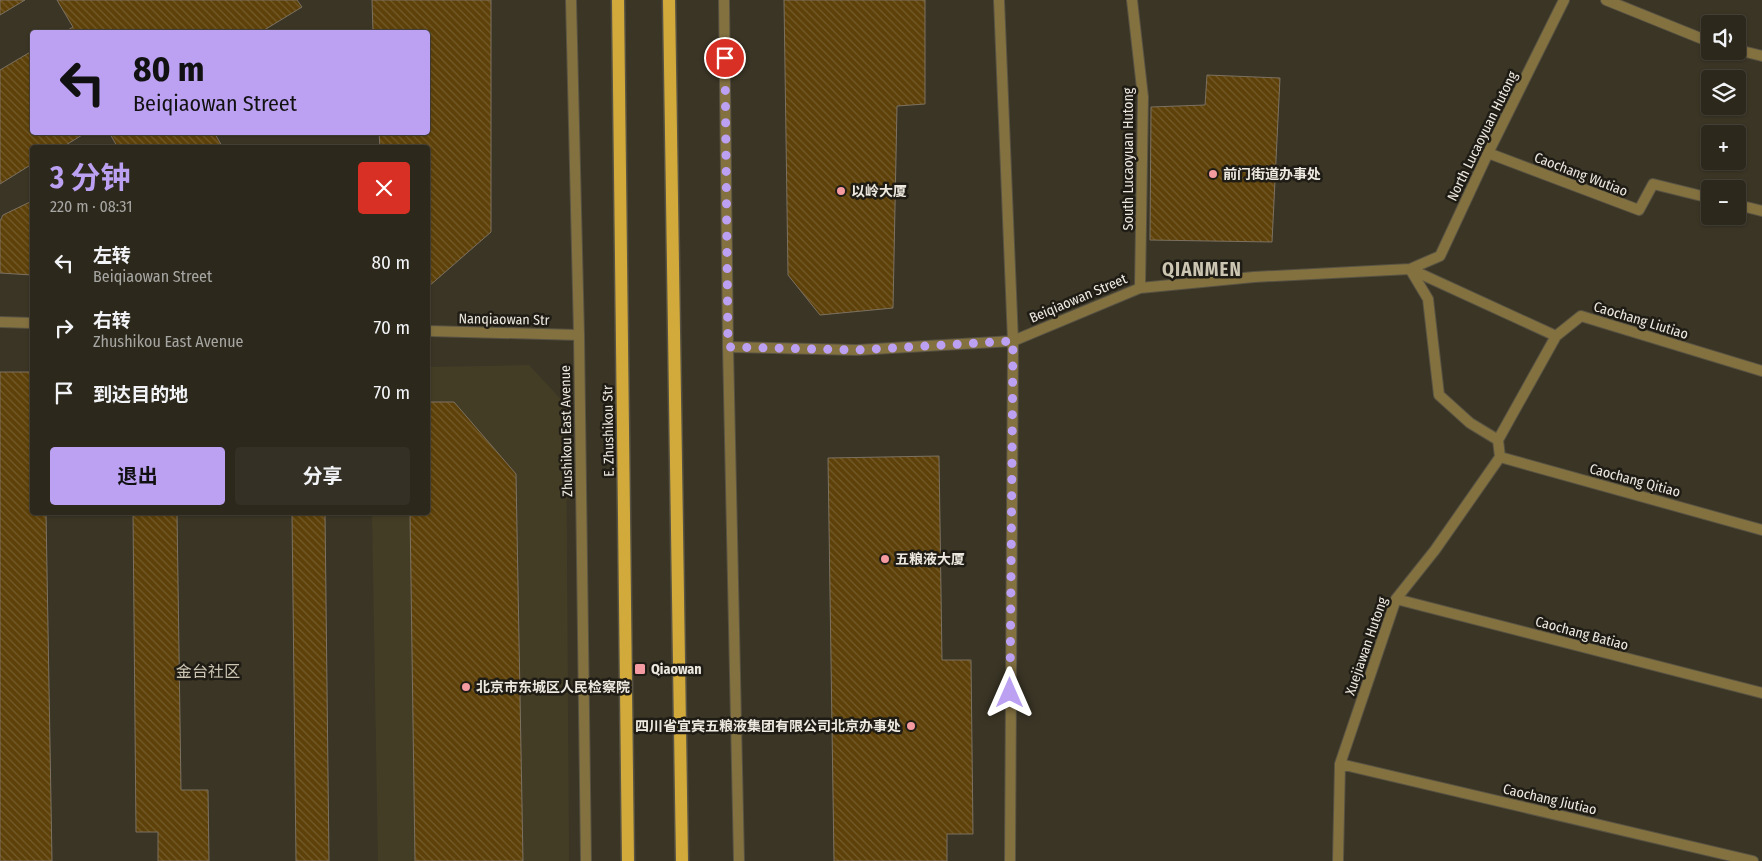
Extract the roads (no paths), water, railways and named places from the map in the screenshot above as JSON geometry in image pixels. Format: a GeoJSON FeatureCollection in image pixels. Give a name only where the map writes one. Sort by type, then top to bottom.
{"type":"FeatureCollection","features":[{"type":"Feature","properties":{"kind":"main road","name":"E. Zhushikou Str"},"geometry":{"type":"LineString","coordinates":[[618,0],[628,861]]}},
{"type":"Feature","properties":{"kind":"main road"},"geometry":{"type":"LineString","coordinates":[[669,0],[682,861]]}},
{"type":"Feature","properties":{"kind":"street","name":"Zhushikou East Avenue"},"geometry":{"type":"LineString","coordinates":[[571,0],[579,335],[586,861]]}},
{"type":"Feature","properties":{"kind":"street"},"geometry":{"type":"LineString","coordinates":[[724,0],[728,347],[739,861]]}},
{"type":"Feature","properties":{"kind":"street"},"geometry":{"type":"LineString","coordinates":[[1000,0],[1013,341],[1010,861]]}},
{"type":"Feature","properties":{"kind":"street","name":"South Lucaoyuan Hutong"},"geometry":{"type":"LineString","coordinates":[[1132,0],[1143,96],[1140,288]]}},
{"type":"Feature","properties":{"kind":"street","name":"North Lucaoyuan Hutong"},"geometry":{"type":"LineString","coordinates":[[1410,269],[1440,256],[1488,153],[1564,0]]}},
{"type":"Feature","properties":{"kind":"street"},"geometry":{"type":"LineString","coordinates":[[1606,0],[1701,38]]}},
{"type":"Feature","properties":{"kind":"street"},"geometry":{"type":"LineString","coordinates":[[1746,52],[1762,56]]}},
{"type":"Feature","properties":{"kind":"street","name":"Caochang Wutiao"},"geometry":{"type":"LineString","coordinates":[[1488,153],[1638,210],[1653,184],[1701,196]]}},
{"type":"Feature","properties":{"kind":"street"},"geometry":{"type":"LineString","coordinates":[[1746,207],[1762,210]]}},
{"type":"Feature","properties":{"kind":"street"},"geometry":{"type":"LineString","coordinates":[[1410,269],[1556,336],[1498,440],[1500,457]]}},
{"type":"Feature","properties":{"kind":"street"},"geometry":{"type":"LineString","coordinates":[[1410,269],[1428,299],[1440,395],[1470,423],[1498,440]]}},
{"type":"Feature","properties":{"kind":"street","name":"Beiqiaowan Street"},"geometry":{"type":"LineString","coordinates":[[728,347],[857,350],[1013,341],[1140,288],[1254,277],[1410,269]]}},
{"type":"Feature","properties":{"kind":"street","name":"Caochang Liutiao"},"geometry":{"type":"LineString","coordinates":[[1556,336],[1580,316],[1762,371]]}},
{"type":"Feature","properties":{"kind":"street"},"geometry":{"type":"LineString","coordinates":[[0,322],[30,323]]}},
{"type":"Feature","properties":{"kind":"street","name":"Nanqiaowan Str"},"geometry":{"type":"LineString","coordinates":[[430,331],[579,335]]}},
{"type":"Feature","properties":{"kind":"street","name":"Caochang Qitiao"},"geometry":{"type":"LineString","coordinates":[[1500,457],[1762,530]]}},
{"type":"Feature","properties":{"kind":"street","name":"Xuejiawan Hutong"},"geometry":{"type":"LineString","coordinates":[[1338,861],[1340,764],[1396,598],[1436,550],[1500,457]]}},
{"type":"Feature","properties":{"kind":"street","name":"Caochang Batiao"},"geometry":{"type":"LineString","coordinates":[[1396,598],[1762,694]]}},
{"type":"Feature","properties":{"kind":"street","name":"Caochang Jiutiao"},"geometry":{"type":"LineString","coordinates":[[1340,764],[1754,861]]}},
{"type":"Feature","properties":{"kind":"place","name":"前门街道办事处"},"geometry":{"type":"Point","coordinates":[1213,174]}},
{"type":"Feature","properties":{"kind":"place","name":"以岭大厦"},"geometry":{"type":"Point","coordinates":[841,191]}},
{"type":"Feature","properties":{"kind":"place","name":"五粮液大厦"},"geometry":{"type":"Point","coordinates":[885,559]}},
{"type":"Feature","properties":{"kind":"place","name":"Qiaowan"},"geometry":{"type":"Point","coordinates":[640,669]}},
{"type":"Feature","properties":{"kind":"place","name":"北京市东城区人民检察院"},"geometry":{"type":"Point","coordinates":[466,687]}},
{"type":"Feature","properties":{"kind":"place","name":"四川省宜宾五粮液集团有限公司北京办事处"},"geometry":{"type":"Point","coordinates":[911,726]}},
{"type":"Feature","properties":{"kind":"district","name":"QIANMEN"},"geometry":{"type":"Point","coordinates":[1202,269]}},
{"type":"Feature","properties":{"kind":"district","name":"金台社区"},"geometry":{"type":"Point","coordinates":[208,671]}}]}
